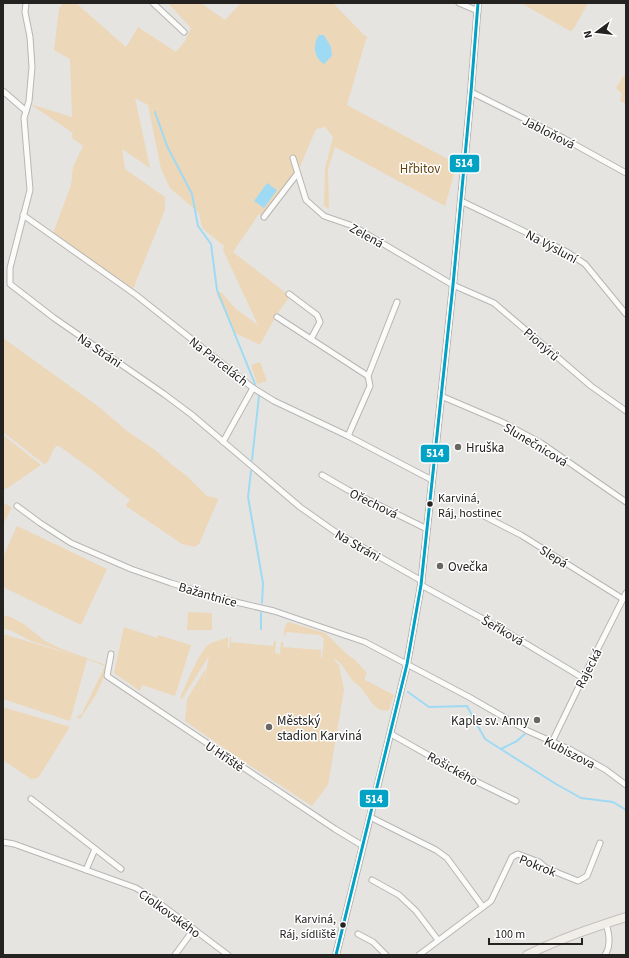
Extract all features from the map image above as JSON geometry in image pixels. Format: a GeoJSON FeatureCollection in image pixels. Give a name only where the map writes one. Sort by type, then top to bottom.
{"type":"FeatureCollection","features":[{"type":"Feature","properties":{"kind":"main road"},"geometry":{"type":"LineString","coordinates":[[527,955],[626,917]]}},
{"type":"Feature","properties":{"kind":"street","name":"Na Stráni"},"geometry":{"type":"LineString","coordinates":[[26,3],[25,12],[30,37],[32,67],[29,101],[24,118],[30,190],[10,268],[10,284],[54,318],[164,394],[300,507],[334,531],[422,583]]}},
{"type":"Feature","properties":{"kind":"street"},"geometry":{"type":"LineString","coordinates":[[153,3],[184,32]]}},
{"type":"Feature","properties":{"kind":"street"},"geometry":{"type":"LineString","coordinates":[[459,3],[478,11]]}},
{"type":"Feature","properties":{"kind":"street"},"geometry":{"type":"LineString","coordinates":[[336,955],[391,734],[407,664],[422,583],[453,285],[478,3]]}},
{"type":"Feature","properties":{"kind":"street"},"geometry":{"type":"LineString","coordinates":[[3,91],[26,111]]}},
{"type":"Feature","properties":{"kind":"street","name":"Jabloňová"},"geometry":{"type":"LineString","coordinates":[[471,92],[563,138],[626,173]]}},
{"type":"Feature","properties":{"kind":"street","name":"Zelená"},"geometry":{"type":"LineString","coordinates":[[293,158],[306,200],[324,216],[354,226],[453,285]]}},
{"type":"Feature","properties":{"kind":"street"},"geometry":{"type":"LineString","coordinates":[[264,217],[297,174]]}},
{"type":"Feature","properties":{"kind":"street","name":"Na Výsluní"},"geometry":{"type":"LineString","coordinates":[[461,201],[567,252],[586,264],[626,314]]}},
{"type":"Feature","properties":{"kind":"street","name":"Na Parcelách"},"geometry":{"type":"LineString","coordinates":[[24,215],[136,295],[253,388],[274,401],[348,436],[432,480]]}},
{"type":"Feature","properties":{"kind":"street","name":"Pionýrů"},"geometry":{"type":"LineString","coordinates":[[453,285],[494,303],[591,386],[626,411]]}},
{"type":"Feature","properties":{"kind":"street"},"geometry":{"type":"LineString","coordinates":[[289,294],[317,315],[320,322],[311,339]]}},
{"type":"Feature","properties":{"kind":"street"},"geometry":{"type":"LineString","coordinates":[[348,436],[370,386],[368,376],[397,302]]}},
{"type":"Feature","properties":{"kind":"street"},"geometry":{"type":"LineString","coordinates":[[277,317],[368,376]]}},
{"type":"Feature","properties":{"kind":"street"},"geometry":{"type":"LineString","coordinates":[[223,442],[253,388]]}},
{"type":"Feature","properties":{"kind":"street","name":"Slunečnicová"},"geometry":{"type":"LineString","coordinates":[[441,396],[502,422],[541,443],[626,502]]}},
{"type":"Feature","properties":{"kind":"street","name":"Ořechová"},"geometry":{"type":"LineString","coordinates":[[322,475],[348,490],[427,529]]}},
{"type":"Feature","properties":{"kind":"street","name":"Bažantnice"},"geometry":{"type":"LineString","coordinates":[[17,506],[71,543],[131,569],[223,599],[279,613],[365,642],[407,664]]}},
{"type":"Feature","properties":{"kind":"street","name":"Slepá"},"geometry":{"type":"LineString","coordinates":[[484,516],[521,535],[623,599]]}},
{"type":"Feature","properties":{"kind":"street","name":"Šeříková"},"geometry":{"type":"LineString","coordinates":[[422,583],[505,630],[583,678]]}},
{"type":"Feature","properties":{"kind":"street","name":"Rajecká"},"geometry":{"type":"LineString","coordinates":[[552,742],[626,593]]}},
{"type":"Feature","properties":{"kind":"street","name":"U Hřiště"},"geometry":{"type":"LineString","coordinates":[[111,654],[107,676],[335,829],[363,846]]}},
{"type":"Feature","properties":{"kind":"street","name":"Kubiszova"},"geometry":{"type":"LineString","coordinates":[[407,664],[469,696],[528,731],[571,750],[606,770],[626,785]]}},
{"type":"Feature","properties":{"kind":"street","name":"Rošického"},"geometry":{"type":"LineString","coordinates":[[391,734],[465,776],[516,801]]}},
{"type":"Feature","properties":{"kind":"street"},"geometry":{"type":"LineString","coordinates":[[31,799],[121,869]]}},
{"type":"Feature","properties":{"kind":"street"},"geometry":{"type":"LineString","coordinates":[[370,817],[436,850],[446,858],[483,907]]}},
{"type":"Feature","properties":{"kind":"street","name":"Ciolkovského"},"geometry":{"type":"LineString","coordinates":[[3,842],[14,844],[136,888],[155,900],[228,955]]}},
{"type":"Feature","properties":{"kind":"street","name":"Pokrok"},"geometry":{"type":"LineString","coordinates":[[419,955],[491,902],[512,857],[518,854],[539,862],[546,868],[578,881],[587,876],[600,843]]}},
{"type":"Feature","properties":{"kind":"street"},"geometry":{"type":"LineString","coordinates":[[86,870],[95,849]]}},
{"type":"Feature","properties":{"kind":"street"},"geometry":{"type":"LineString","coordinates":[[372,880],[398,895],[416,911],[438,940]]}},
{"type":"Feature","properties":{"kind":"street"},"geometry":{"type":"LineString","coordinates":[[605,955],[608,952],[609,939],[606,924]]}},
{"type":"Feature","properties":{"kind":"street"},"geometry":{"type":"LineString","coordinates":[[175,955],[194,929]]}},
{"type":"Feature","properties":{"kind":"street"},"geometry":{"type":"LineString","coordinates":[[358,934],[373,942],[386,955]]}},
{"type":"Feature","properties":{"kind":"green space","name":"Hřbitov"},"geometry":{"type":"Polygon","coordinates":[[[63,3],[76,3],[126,47],[138,27],[176,52],[185,41],[191,28],[168,3],[201,3],[225,20],[241,3],[333,3],[368,38],[366,39],[347,105],[457,164],[445,206],[335,147],[328,169],[329,209],[324,206],[325,169],[333,137],[325,127],[316,129],[298,171],[294,173],[262,216],[259,214],[233,252],[290,296],[277,314],[260,345],[235,333],[216,293],[221,292],[236,309],[258,325],[223,250],[224,246],[202,228],[199,213],[170,188],[161,169],[148,105],[135,98],[150,168],[122,149],[125,169],[165,197],[165,210],[133,289],[53,233],[71,185],[73,167],[83,146],[71,137],[73,133],[30,104],[72,117],[70,59],[54,50],[59,9],[63,3]]]}},
{"type":"Feature","properties":{"kind":"green space"},"geometry":{"type":"Polygon","coordinates":[[[521,3],[588,3],[573,30],[570,31],[521,3]]]}},
{"type":"Feature","properties":{"kind":"green space"},"geometry":{"type":"Polygon","coordinates":[[[623,76],[626,77],[626,104],[620,101],[622,94],[616,88],[623,76]]]}},
{"type":"Feature","properties":{"kind":"green space"},"geometry":{"type":"Polygon","coordinates":[[[3,338],[99,407],[127,431],[155,450],[187,476],[207,496],[217,498],[218,500],[199,544],[194,547],[182,544],[126,506],[130,500],[129,499],[59,446],[56,446],[47,463],[44,464],[3,432],[3,338]]]}},
{"type":"Feature","properties":{"kind":"green space"},"geometry":{"type":"Polygon","coordinates":[[[260,362],[267,381],[257,384],[251,365],[260,362]]]}},
{"type":"Feature","properties":{"kind":"green space"},"geometry":{"type":"Polygon","coordinates":[[[3,435],[41,465],[3,490],[3,435]]]}},
{"type":"Feature","properties":{"kind":"green space"},"geometry":{"type":"Polygon","coordinates":[[[3,502],[12,508],[3,524],[3,502]]]}},
{"type":"Feature","properties":{"kind":"green space"},"geometry":{"type":"Polygon","coordinates":[[[17,526],[107,569],[81,625],[3,587],[3,557],[17,526]]]}},
{"type":"Feature","properties":{"kind":"green space"},"geometry":{"type":"Polygon","coordinates":[[[188,612],[212,613],[212,630],[187,630],[188,612]]]}},
{"type":"Feature","properties":{"kind":"green space"},"geometry":{"type":"Polygon","coordinates":[[[3,615],[11,617],[25,625],[45,641],[62,649],[106,665],[100,687],[80,719],[76,717],[82,714],[105,666],[87,659],[70,721],[3,699],[3,634],[84,658],[31,641],[3,628],[3,615]]]}},
{"type":"Feature","properties":{"kind":"green space","name":"Městský stadion Karviná"},"geometry":{"type":"Polygon","coordinates":[[[288,622],[325,633],[353,658],[367,673],[365,680],[394,695],[389,710],[384,711],[380,709],[375,706],[362,689],[352,680],[341,664],[333,659],[339,665],[344,690],[328,785],[312,806],[185,721],[187,699],[206,668],[202,693],[209,656],[182,699],[180,698],[192,670],[204,649],[210,644],[228,637],[228,649],[230,637],[231,642],[273,646],[274,641],[276,642],[275,653],[280,654],[281,642],[283,642],[283,647],[321,650],[322,658],[324,638],[321,637],[321,635],[286,632],[285,637],[284,629],[288,622]]]}},
{"type":"Feature","properties":{"kind":"green space"},"geometry":{"type":"Polygon","coordinates":[[[124,627],[157,638],[158,635],[191,645],[175,696],[142,685],[140,691],[114,673],[124,627]]]}},
{"type":"Feature","properties":{"kind":"green space"},"geometry":{"type":"Polygon","coordinates":[[[3,707],[70,727],[38,778],[31,779],[3,760],[3,707]]]}},
{"type":"Feature","properties":{"kind":"water"},"geometry":{"type":"Polygon","coordinates":[[[319,35],[324,35],[331,47],[332,56],[324,64],[318,58],[315,51],[315,43],[319,35]]]}},
{"type":"Feature","properties":{"kind":"water"},"geometry":{"type":"Polygon","coordinates":[[[267,183],[277,190],[264,208],[254,201],[267,183]]]}},
{"type":"Feature","properties":{"kind":"waterway"},"geometry":{"type":"LineString","coordinates":[[155,112],[167,146],[192,194],[198,226],[211,244],[217,290],[255,384]]}},
{"type":"Feature","properties":{"kind":"waterway"},"geometry":{"type":"LineString","coordinates":[[252,460],[259,396]]}},
{"type":"Feature","properties":{"kind":"waterway"},"geometry":{"type":"LineString","coordinates":[[251,471],[248,497],[263,583],[262,603]]}},
{"type":"Feature","properties":{"kind":"waterway"},"geometry":{"type":"LineString","coordinates":[[261,613],[261,629]]}},
{"type":"Feature","properties":{"kind":"waterway"},"geometry":{"type":"LineString","coordinates":[[408,692],[429,707],[467,706],[485,739],[581,798],[613,802],[626,810]]}},
{"type":"Feature","properties":{"kind":"waterway"},"geometry":{"type":"LineString","coordinates":[[501,749],[517,741],[527,732]]}},
{"type":"Feature","properties":{"kind":"transit line","name":"514"},"geometry":{"type":"LineString","coordinates":[[336,955],[407,664],[421,585],[453,285],[478,3]]}},
{"type":"Feature","properties":{"kind":"place","name":"Hruška"},"geometry":{"type":"Point","coordinates":[458,447]}},
{"type":"Feature","properties":{"kind":"place","name":"Karviná, Ráj, hostinec"},"geometry":{"type":"Point","coordinates":[430,504]}},
{"type":"Feature","properties":{"kind":"place","name":"Ovečka"},"geometry":{"type":"Point","coordinates":[440,566]}},
{"type":"Feature","properties":{"kind":"place","name":"Kaple sv. Anny"},"geometry":{"type":"Point","coordinates":[537,720]}},
{"type":"Feature","properties":{"kind":"place","name":"Městský stadion Karviná"},"geometry":{"type":"Point","coordinates":[269,727]}},
{"type":"Feature","properties":{"kind":"place","name":"Karviná, Ráj, sídliště"},"geometry":{"type":"Point","coordinates":[343,925]}}]}
